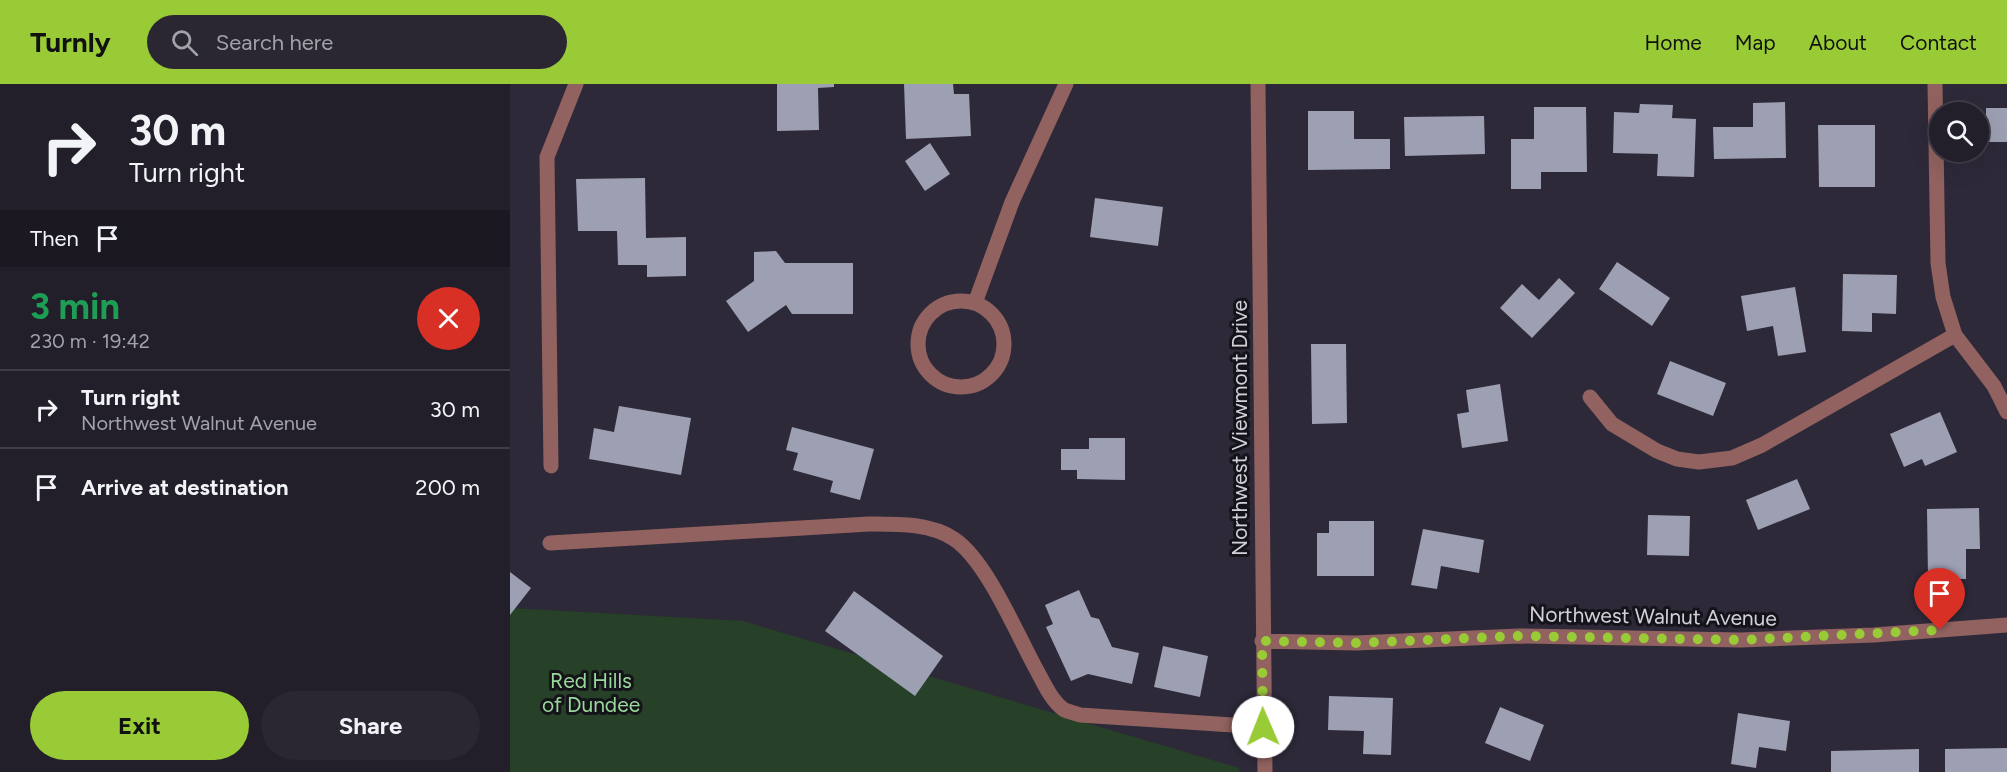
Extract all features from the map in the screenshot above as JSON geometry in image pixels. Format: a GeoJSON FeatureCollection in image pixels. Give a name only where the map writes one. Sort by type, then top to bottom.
{"type":"FeatureCollection","features":[{"type":"Feature","properties":{"kind":"street"},"geometry":{"type":"LineString","coordinates":[[551,466],[547,157],[576,84]]}},
{"type":"Feature","properties":{"kind":"street"},"geometry":{"type":"LineString","coordinates":[[975,303],[1012,202],[1066,84]]}},
{"type":"Feature","properties":{"kind":"street","name":"Northwest Viewmont Drive"},"geometry":{"type":"LineString","coordinates":[[1258,84],[1265,772]]}},
{"type":"Feature","properties":{"kind":"street"},"geometry":{"type":"LineString","coordinates":[[1935,84],[1938,263],[1943,297],[1955,334],[1994,386],[2007,412]]}},
{"type":"Feature","properties":{"kind":"street"},"geometry":{"type":"LineString","coordinates":[[958,300],[975,303],[993,315],[1002,330],[1004,346],[1001,362],[994,372],[980,384],[963,388],[942,383],[931,376],[924,367],[918,352],[920,329],[930,314],[943,304],[958,300]]}},
{"type":"Feature","properties":{"kind":"street"},"geometry":{"type":"LineString","coordinates":[[1590,397],[1612,424],[1657,451],[1677,459],[1699,462],[1732,459],[1762,445],[1955,334]]}},
{"type":"Feature","properties":{"kind":"street"},"geometry":{"type":"LineString","coordinates":[[550,543],[869,524],[903,524],[931,530],[954,539],[973,556],[1048,691],[1064,709],[1080,715],[1263,727]]}},
{"type":"Feature","properties":{"kind":"street","name":"Northwest Walnut Avenue"},"geometry":{"type":"LineString","coordinates":[[1262,641],[1356,643],[1519,636],[1741,640],[1874,635],[2007,625]]}},
{"type":"Feature","properties":{"kind":"green space","name":"Red Hills of Dundee"},"geometry":{"type":"Polygon","coordinates":[[[510,608],[743,621],[1239,768],[1240,772],[510,772],[510,608]]]}},
{"type":"Feature","properties":{"kind":"building"},"geometry":{"type":"Polygon","coordinates":[[[777,84],[834,84],[834,87],[818,88],[819,130],[777,131],[777,84]]]}},
{"type":"Feature","properties":{"kind":"building"},"geometry":{"type":"Polygon","coordinates":[[[904,84],[953,84],[954,94],[969,94],[971,136],[906,139],[904,84]]]}},
{"type":"Feature","properties":{"kind":"building"},"geometry":{"type":"Polygon","coordinates":[[[1785,102],[1786,158],[1714,159],[1713,127],[1753,127],[1753,103],[1785,102]]]}},
{"type":"Feature","properties":{"kind":"building"},"geometry":{"type":"Polygon","coordinates":[[[1640,104],[1673,105],[1672,118],[1696,119],[1694,177],[1657,176],[1658,154],[1613,153],[1614,112],[1639,113],[1640,104]]]}},
{"type":"Feature","properties":{"kind":"building"},"geometry":{"type":"Polygon","coordinates":[[[1534,107],[1586,107],[1587,172],[1541,172],[1541,189],[1511,189],[1511,139],[1534,139],[1534,107]]]}},
{"type":"Feature","properties":{"kind":"building"},"geometry":{"type":"Polygon","coordinates":[[[1989,108],[2007,108],[2007,142],[1989,142],[1989,108]]]}},
{"type":"Feature","properties":{"kind":"building"},"geometry":{"type":"Polygon","coordinates":[[[1308,111],[1354,111],[1354,139],[1390,139],[1390,169],[1308,170],[1308,111]]]}},
{"type":"Feature","properties":{"kind":"building"},"geometry":{"type":"Polygon","coordinates":[[[1484,116],[1485,154],[1405,156],[1404,117],[1484,116]]]}},
{"type":"Feature","properties":{"kind":"building"},"geometry":{"type":"Polygon","coordinates":[[[1818,125],[1875,125],[1875,187],[1819,187],[1818,125]]]}},
{"type":"Feature","properties":{"kind":"building"},"geometry":{"type":"Polygon","coordinates":[[[930,143],[950,174],[925,191],[905,161],[930,143]]]}},
{"type":"Feature","properties":{"kind":"building"},"geometry":{"type":"Polygon","coordinates":[[[645,178],[646,238],[686,237],[686,276],[647,277],[647,265],[618,265],[617,231],[578,231],[576,179],[645,178]]]}},
{"type":"Feature","properties":{"kind":"building"},"geometry":{"type":"Polygon","coordinates":[[[1095,198],[1163,207],[1158,246],[1090,237],[1095,198]]]}},
{"type":"Feature","properties":{"kind":"building"},"geometry":{"type":"Polygon","coordinates":[[[776,251],[785,263],[853,263],[853,314],[792,314],[786,305],[748,332],[726,301],[754,281],[754,252],[776,251]]]}},
{"type":"Feature","properties":{"kind":"building"},"geometry":{"type":"Polygon","coordinates":[[[1617,262],[1670,298],[1652,326],[1599,289],[1617,262]]]}},
{"type":"Feature","properties":{"kind":"building"},"geometry":{"type":"Polygon","coordinates":[[[1843,274],[1897,275],[1896,314],[1872,313],[1872,332],[1842,331],[1843,274]]]}},
{"type":"Feature","properties":{"kind":"building"},"geometry":{"type":"Polygon","coordinates":[[[1559,278],[1575,293],[1532,338],[1500,308],[1522,284],[1539,300],[1559,278]]]}},
{"type":"Feature","properties":{"kind":"building"},"geometry":{"type":"Polygon","coordinates":[[[1795,287],[1806,352],[1778,356],[1773,326],[1747,331],[1741,296],[1795,287]]]}},
{"type":"Feature","properties":{"kind":"building"},"geometry":{"type":"Polygon","coordinates":[[[1311,344],[1346,344],[1347,423],[1312,424],[1311,344]]]}},
{"type":"Feature","properties":{"kind":"building"},"geometry":{"type":"Polygon","coordinates":[[[1670,361],[1726,383],[1713,416],[1657,394],[1670,361]]]}},
{"type":"Feature","properties":{"kind":"building"},"geometry":{"type":"Polygon","coordinates":[[[1500,384],[1508,441],[1462,448],[1457,414],[1469,412],[1466,390],[1500,384]]]}},
{"type":"Feature","properties":{"kind":"building"},"geometry":{"type":"Polygon","coordinates":[[[619,406],[691,418],[681,475],[589,459],[594,428],[614,432],[619,406]]]}},
{"type":"Feature","properties":{"kind":"building"},"geometry":{"type":"Polygon","coordinates":[[[1940,412],[1957,452],[1925,466],[1922,459],[1904,467],[1890,434],[1940,412]]]}},
{"type":"Feature","properties":{"kind":"building"},"geometry":{"type":"Polygon","coordinates":[[[792,427],[874,449],[860,500],[830,492],[833,481],[793,470],[798,453],[786,450],[792,427]]]}},
{"type":"Feature","properties":{"kind":"building"},"geometry":{"type":"Polygon","coordinates":[[[1089,438],[1125,438],[1125,480],[1077,479],[1077,470],[1061,470],[1061,449],[1089,449],[1089,438]]]}},
{"type":"Feature","properties":{"kind":"building"},"geometry":{"type":"Polygon","coordinates":[[[1797,479],[1810,509],[1758,530],[1746,500],[1797,479]]]}},
{"type":"Feature","properties":{"kind":"building"},"geometry":{"type":"Polygon","coordinates":[[[1979,508],[1980,549],[1966,549],[1966,579],[1928,579],[1927,509],[1979,508]]]}},
{"type":"Feature","properties":{"kind":"building"},"geometry":{"type":"Polygon","coordinates":[[[1648,515],[1690,516],[1689,556],[1647,555],[1648,515]]]}},
{"type":"Feature","properties":{"kind":"building"},"geometry":{"type":"Polygon","coordinates":[[[1329,521],[1374,521],[1374,576],[1317,576],[1317,533],[1329,533],[1329,521]]]}},
{"type":"Feature","properties":{"kind":"building"},"geometry":{"type":"Polygon","coordinates":[[[1423,529],[1484,540],[1479,573],[1441,566],[1437,589],[1411,585],[1423,529]]]}},
{"type":"Feature","properties":{"kind":"building"},"geometry":{"type":"Polygon","coordinates":[[[510,572],[531,588],[510,615],[510,572]]]}},
{"type":"Feature","properties":{"kind":"building"},"geometry":{"type":"Polygon","coordinates":[[[1079,590],[1091,617],[1099,619],[1112,647],[1139,653],[1132,684],[1088,674],[1071,681],[1046,627],[1053,624],[1045,605],[1079,590]]]}},
{"type":"Feature","properties":{"kind":"building"},"geometry":{"type":"Polygon","coordinates":[[[854,591],[943,656],[915,696],[825,631],[854,591]]]}},
{"type":"Feature","properties":{"kind":"building"},"geometry":{"type":"Polygon","coordinates":[[[1163,646],[1208,656],[1200,697],[1154,687],[1163,646]]]}},
{"type":"Feature","properties":{"kind":"building"},"geometry":{"type":"Polygon","coordinates":[[[1329,696],[1393,698],[1391,755],[1363,754],[1364,731],[1328,730],[1329,696]]]}},
{"type":"Feature","properties":{"kind":"building"},"geometry":{"type":"Polygon","coordinates":[[[1500,707],[1544,725],[1530,761],[1485,743],[1500,707]]]}},
{"type":"Feature","properties":{"kind":"building"},"geometry":{"type":"Polygon","coordinates":[[[1738,713],[1790,721],[1786,751],[1759,747],[1756,768],[1731,764],[1738,713]]]}},
{"type":"Feature","properties":{"kind":"building"},"geometry":{"type":"Polygon","coordinates":[[[2007,748],[2007,772],[1945,772],[1945,749],[2007,748]]]}},
{"type":"Feature","properties":{"kind":"building"},"geometry":{"type":"Polygon","coordinates":[[[1919,749],[1919,772],[1831,772],[1831,751],[1919,749]]]}},
{"type":"Feature","properties":{"kind":"route"},"geometry":{"type":"LineString","coordinates":[[1263,727],[1262,641],[1356,643],[1519,636],[1741,640],[1940,630]]}}]}
